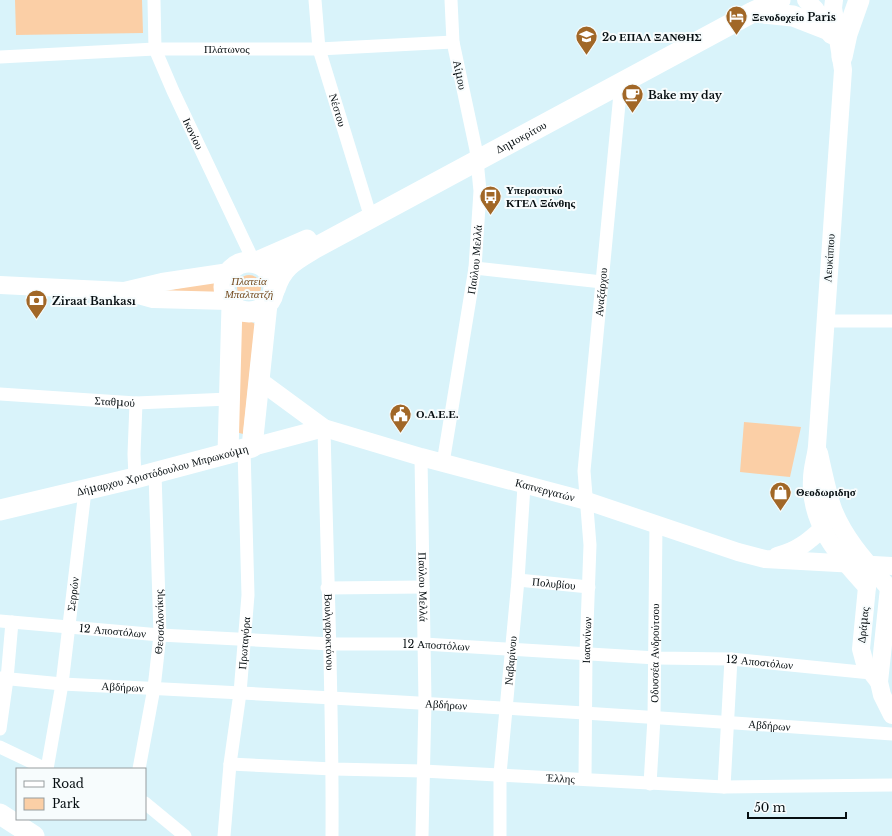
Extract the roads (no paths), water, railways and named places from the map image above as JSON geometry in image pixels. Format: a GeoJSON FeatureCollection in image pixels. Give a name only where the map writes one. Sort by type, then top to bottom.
{"type":"FeatureCollection","features":[{"type":"Feature","properties":{"kind":"main road","name":"Δημοκρίτου"},"geometry":{"type":"LineString","coordinates":[[271,297],[283,271],[293,261],[370,212],[754,6],[780,0]]}},
{"type":"Feature","properties":{"kind":"main road","name":"Λευκίππου"},"geometry":{"type":"LineString","coordinates":[[806,0],[815,9],[830,30],[842,64]]}},
{"type":"Feature","properties":{"kind":"main road","name":"Λευκίππου"},"geometry":{"type":"LineString","coordinates":[[834,0],[833,8],[842,64],[817,446],[812,479],[813,503],[830,544],[844,563],[867,587]]}},
{"type":"Feature","properties":{"kind":"main road"},"geometry":{"type":"LineString","coordinates":[[842,64],[847,34],[859,0]]}},
{"type":"Feature","properties":{"kind":"main road","name":"Δημοκρίτου"},"geometry":{"type":"LineString","coordinates":[[476,155],[621,83],[754,6]]}},
{"type":"Feature","properties":{"kind":"main road"},"geometry":{"type":"LineString","coordinates":[[754,6],[792,16],[830,30]]}},
{"type":"Feature","properties":{"kind":"main road","name":"Δημοκρίτου"},"geometry":{"type":"LineString","coordinates":[[255,262],[370,212]]}},
{"type":"Feature","properties":{"kind":"main road"},"geometry":{"type":"LineString","coordinates":[[124,291],[155,284],[229,272],[240,263],[255,262],[264,266],[270,272],[271,297],[260,381],[241,450]]}},
{"type":"Feature","properties":{"kind":"main road"},"geometry":{"type":"LineString","coordinates":[[229,272],[224,287],[230,303],[229,400],[241,450]]}},
{"type":"Feature","properties":{"kind":"main road"},"geometry":{"type":"LineString","coordinates":[[0,285],[124,291],[153,299],[230,303],[246,312],[261,309],[271,297]]}},
{"type":"Feature","properties":{"kind":"main road"},"geometry":{"type":"LineString","coordinates":[[260,381],[324,428]]}},
{"type":"Feature","properties":{"kind":"main road","name":"Καπνεργατών"},"geometry":{"type":"LineString","coordinates":[[324,428],[524,486],[587,501],[765,559],[892,566]]}},
{"type":"Feature","properties":{"kind":"main road","name":"Δήμαρχου Χριστόδουλου Μπρωκούμη"},"geometry":{"type":"LineString","coordinates":[[0,510],[85,491],[324,428]]}},
{"type":"Feature","properties":{"kind":"main road","name":"Λευκίππου"},"geometry":{"type":"LineString","coordinates":[[817,446],[834,510],[852,544],[868,564],[891,588]]}},
{"type":"Feature","properties":{"kind":"main road"},"geometry":{"type":"LineString","coordinates":[[765,559],[798,549],[823,528]]}},
{"type":"Feature","properties":{"kind":"main road"},"geometry":{"type":"LineString","coordinates":[[867,587],[891,588]]}},
{"type":"Feature","properties":{"kind":"main road","name":"Δράμας"},"geometry":{"type":"LineString","coordinates":[[867,587],[861,649],[865,664],[875,678],[892,715]]}},
{"type":"Feature","properties":{"kind":"main road","name":"Δράμας"},"geometry":{"type":"LineString","coordinates":[[875,678],[891,588]]}},
{"type":"Feature","properties":{"kind":"main road"},"geometry":{"type":"LineString","coordinates":[[12,819],[34,836]]}},
{"type":"Feature","properties":{"kind":"street","name":"Ικονίου"},"geometry":{"type":"LineString","coordinates":[[154,0],[155,49],[173,91],[255,262]]}},
{"type":"Feature","properties":{"kind":"street","name":"Νέστου"},"geometry":{"type":"LineString","coordinates":[[315,0],[319,49],[370,212]]}},
{"type":"Feature","properties":{"kind":"street","name":"Αίμου"},"geometry":{"type":"LineString","coordinates":[[451,0],[453,42],[476,155]]}},
{"type":"Feature","properties":{"kind":"street","name":"Πλάτωνος"},"geometry":{"type":"LineString","coordinates":[[0,57],[155,49],[319,49],[453,42]]}},
{"type":"Feature","properties":{"kind":"street","name":"Αναξάρχου"},"geometry":{"type":"LineString","coordinates":[[587,501],[584,471],[621,83]]}},
{"type":"Feature","properties":{"kind":"street","name":"Παύλου Μελλά"},"geometry":{"type":"LineString","coordinates":[[443,463],[475,268],[480,191],[476,155]]}},
{"type":"Feature","properties":{"kind":"street"},"geometry":{"type":"LineString","coordinates":[[475,268],[602,282]]}},
{"type":"Feature","properties":{"kind":"street"},"geometry":{"type":"LineString","coordinates":[[825,321],[892,321]]}},
{"type":"Feature","properties":{"kind":"street","name":"Σταθμού"},"geometry":{"type":"LineString","coordinates":[[0,394],[136,403],[229,400]]}},
{"type":"Feature","properties":{"kind":"street"},"geometry":{"type":"LineString","coordinates":[[135,478],[134,454],[136,403]]}},
{"type":"Feature","properties":{"kind":"street","name":"Βουλγαροκτόνου"},"geometry":{"type":"LineString","coordinates":[[324,428],[327,588],[331,644],[332,836]]}},
{"type":"Feature","properties":{"kind":"street","name":"Πρωταγόρα"},"geometry":{"type":"LineString","coordinates":[[224,836],[230,764],[240,693],[248,595],[241,450]]}},
{"type":"Feature","properties":{"kind":"street","name":"Παύλου Μελλά"},"geometry":{"type":"LineString","coordinates":[[421,457],[425,702],[422,836]]}},
{"type":"Feature","properties":{"kind":"street","name":"Θεσσαλονίκης"},"geometry":{"type":"LineString","coordinates":[[139,768],[154,688],[160,635],[155,473]]}},
{"type":"Feature","properties":{"kind":"street","name":"Ναβαρίνου"},"geometry":{"type":"LineString","coordinates":[[500,836],[500,774],[510,649],[518,580],[524,486]]}},
{"type":"Feature","properties":{"kind":"street","name":"Σερρών"},"geometry":{"type":"LineString","coordinates":[[47,768],[62,684],[85,491]]}},
{"type":"Feature","properties":{"kind":"street","name":"Ιωαννίνων"},"geometry":{"type":"LineString","coordinates":[[585,779],[586,653],[590,544],[587,501]]}},
{"type":"Feature","properties":{"kind":"street","name":"Οδυσσέα Ανδρούτσου"},"geometry":{"type":"LineString","coordinates":[[650,784],[656,658],[656,523]]}},
{"type":"Feature","properties":{"kind":"street","name":"Πολυβίου"},"geometry":{"type":"LineString","coordinates":[[518,580],[589,587]]}},
{"type":"Feature","properties":{"kind":"street"},"geometry":{"type":"LineString","coordinates":[[327,588],[423,587]]}},
{"type":"Feature","properties":{"kind":"street"},"geometry":{"type":"LineString","coordinates":[[0,729],[6,622]]}},
{"type":"Feature","properties":{"kind":"street","name":"12 Αποστόλων"},"geometry":{"type":"LineString","coordinates":[[6,622],[68,626],[160,635],[331,644],[424,644],[656,658],[731,659],[875,678]]}},
{"type":"Feature","properties":{"kind":"street"},"geometry":{"type":"LineString","coordinates":[[724,787],[731,659]]}},
{"type":"Feature","properties":{"kind":"street","name":"Αβδήρων"},"geometry":{"type":"LineString","coordinates":[[4,678],[62,684],[506,707],[586,714],[727,722],[892,734]]}},
{"type":"Feature","properties":{"kind":"street"},"geometry":{"type":"LineString","coordinates":[[0,747],[45,768]]}},
{"type":"Feature","properties":{"kind":"street","name":"Έλλης"},"geometry":{"type":"LineString","coordinates":[[230,764],[332,769],[500,774],[650,784],[724,787],[892,785]]}},
{"type":"Feature","properties":{"kind":"street"},"geometry":{"type":"LineString","coordinates":[[146,804],[185,836]]}},
{"type":"Feature","properties":{"kind":"place","name":"Ξενοδοχείο Paris"},"geometry":{"type":"Point","coordinates":[737,36]}},
{"type":"Feature","properties":{"kind":"place","name":"2o ΕΠΑΛ ΞΑΝΘΗΣ"},"geometry":{"type":"Point","coordinates":[586,56]}},
{"type":"Feature","properties":{"kind":"place","name":"Bake my day"},"geometry":{"type":"Point","coordinates":[632,114]}},
{"type":"Feature","properties":{"kind":"place","name":"Υπεραστικό ΚΤΕΛ Ξάνθης"},"geometry":{"type":"Point","coordinates":[491,216]}},
{"type":"Feature","properties":{"kind":"place","name":"Ziraat Bankası"},"geometry":{"type":"Point","coordinates":[36,320]}},
{"type":"Feature","properties":{"kind":"place","name":"Ο.Α.Ε.Ε."},"geometry":{"type":"Point","coordinates":[401,434]}},
{"type":"Feature","properties":{"kind":"place","name":"Θεοδωριδησ"},"geometry":{"type":"Point","coordinates":[781,512]}},
{"type":"Feature","properties":{"kind":"park label","name":"Πλατεία Μπαλτατζή"},"geometry":{"type":"Point","coordinates":[249,287]}}]}
